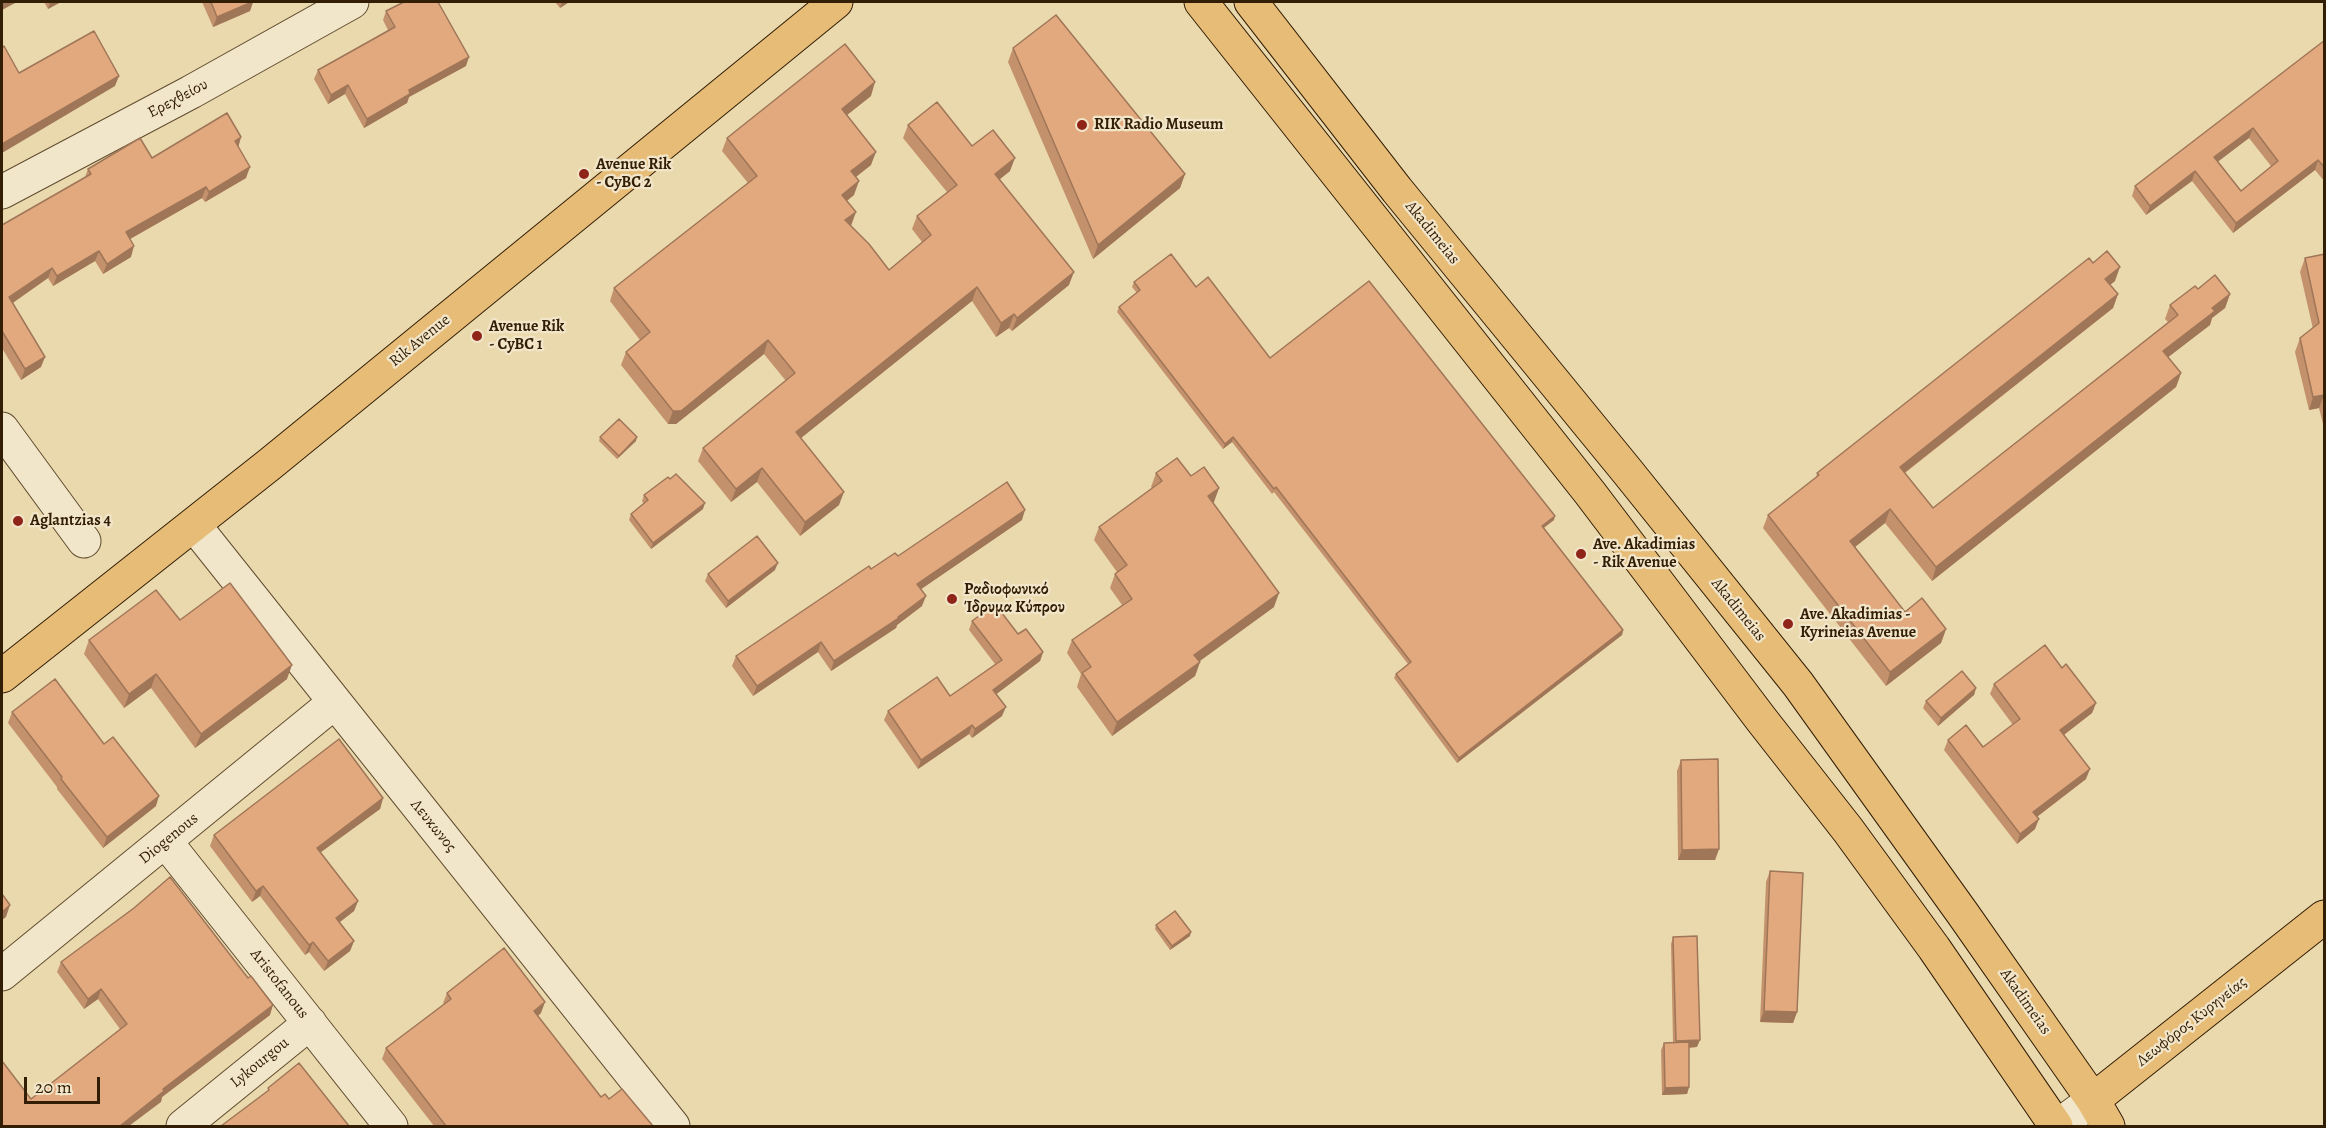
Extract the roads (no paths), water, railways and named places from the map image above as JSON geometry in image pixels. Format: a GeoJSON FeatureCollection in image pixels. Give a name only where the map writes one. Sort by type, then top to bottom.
{"type":"FeatureCollection","features":[{"type":"Feature","properties":{"kind":"main road","name":"Rik Avenue"},"geometry":{"type":"LineString","coordinates":[[2,676],[194,525],[836,2]]}},
{"type":"Feature","properties":{"kind":"main road"},"geometry":{"type":"LineString","coordinates":[[1201,2],[1590,493],[1848,830],[1934,948],[2057,1126]]}},
{"type":"Feature","properties":{"kind":"main road","name":"Akadimeias"},"geometry":{"type":"LineString","coordinates":[[1251,2],[1397,190],[1798,684],[1964,914],[2101,1113]]}},
{"type":"Feature","properties":{"kind":"main road","name":"Λεωφόρος Κυρηνείας"},"geometry":{"type":"LineString","coordinates":[[2101,1113],[2325,917]]}},
{"type":"Feature","properties":{"kind":"street","name":"Ερεχθείου"},"geometry":{"type":"LineString","coordinates":[[2,192],[191,92],[306,13],[351,2]]}},
{"type":"Feature","properties":{"kind":"street"},"geometry":{"type":"LineString","coordinates":[[2,429],[84,541]]}},
{"type":"Feature","properties":{"kind":"street","name":"Λευκωνος"},"geometry":{"type":"LineString","coordinates":[[194,525],[673,1126]]}},
{"type":"Feature","properties":{"kind":"street","name":"Diogenous"},"geometry":{"type":"LineString","coordinates":[[2,974],[335,702]]}},
{"type":"Feature","properties":{"kind":"street","name":"Aristofanous"},"geometry":{"type":"LineString","coordinates":[[166,842],[391,1126]]}},
{"type":"Feature","properties":{"kind":"street","name":"Lykourgou"},"geometry":{"type":"LineString","coordinates":[[183,1126],[309,1023]]}},
{"type":"Feature","properties":{"kind":"street","name":"Λεωφόρος Κυρηνείας"},"geometry":{"type":"LineString","coordinates":[[2057,1126],[2101,1113]]}},
{"type":"Feature","properties":{"kind":"place","name":"RIK Radio Museum"},"geometry":{"type":"Point","coordinates":[1082,125]}},
{"type":"Feature","properties":{"kind":"place","name":"Avenue Rik - CyBC 2"},"geometry":{"type":"Point","coordinates":[584,174]}},
{"type":"Feature","properties":{"kind":"place","name":"Avenue Rik - CyBC 1"},"geometry":{"type":"Point","coordinates":[477,336]}},
{"type":"Feature","properties":{"kind":"place","name":"Aglantzias 4"},"geometry":{"type":"Point","coordinates":[18,521]}},
{"type":"Feature","properties":{"kind":"place","name":"Ave. Akadimias - Rik Avenue"},"geometry":{"type":"Point","coordinates":[1581,554]}},
{"type":"Feature","properties":{"kind":"place","name":"Ραδιοφωνικό Ίδρυμα Κύπρου"},"geometry":{"type":"Point","coordinates":[952,599]}},
{"type":"Feature","properties":{"kind":"place","name":"Ave. Akadimias - Kyrineias Avenue"},"geometry":{"type":"Point","coordinates":[1788,624]}}]}
